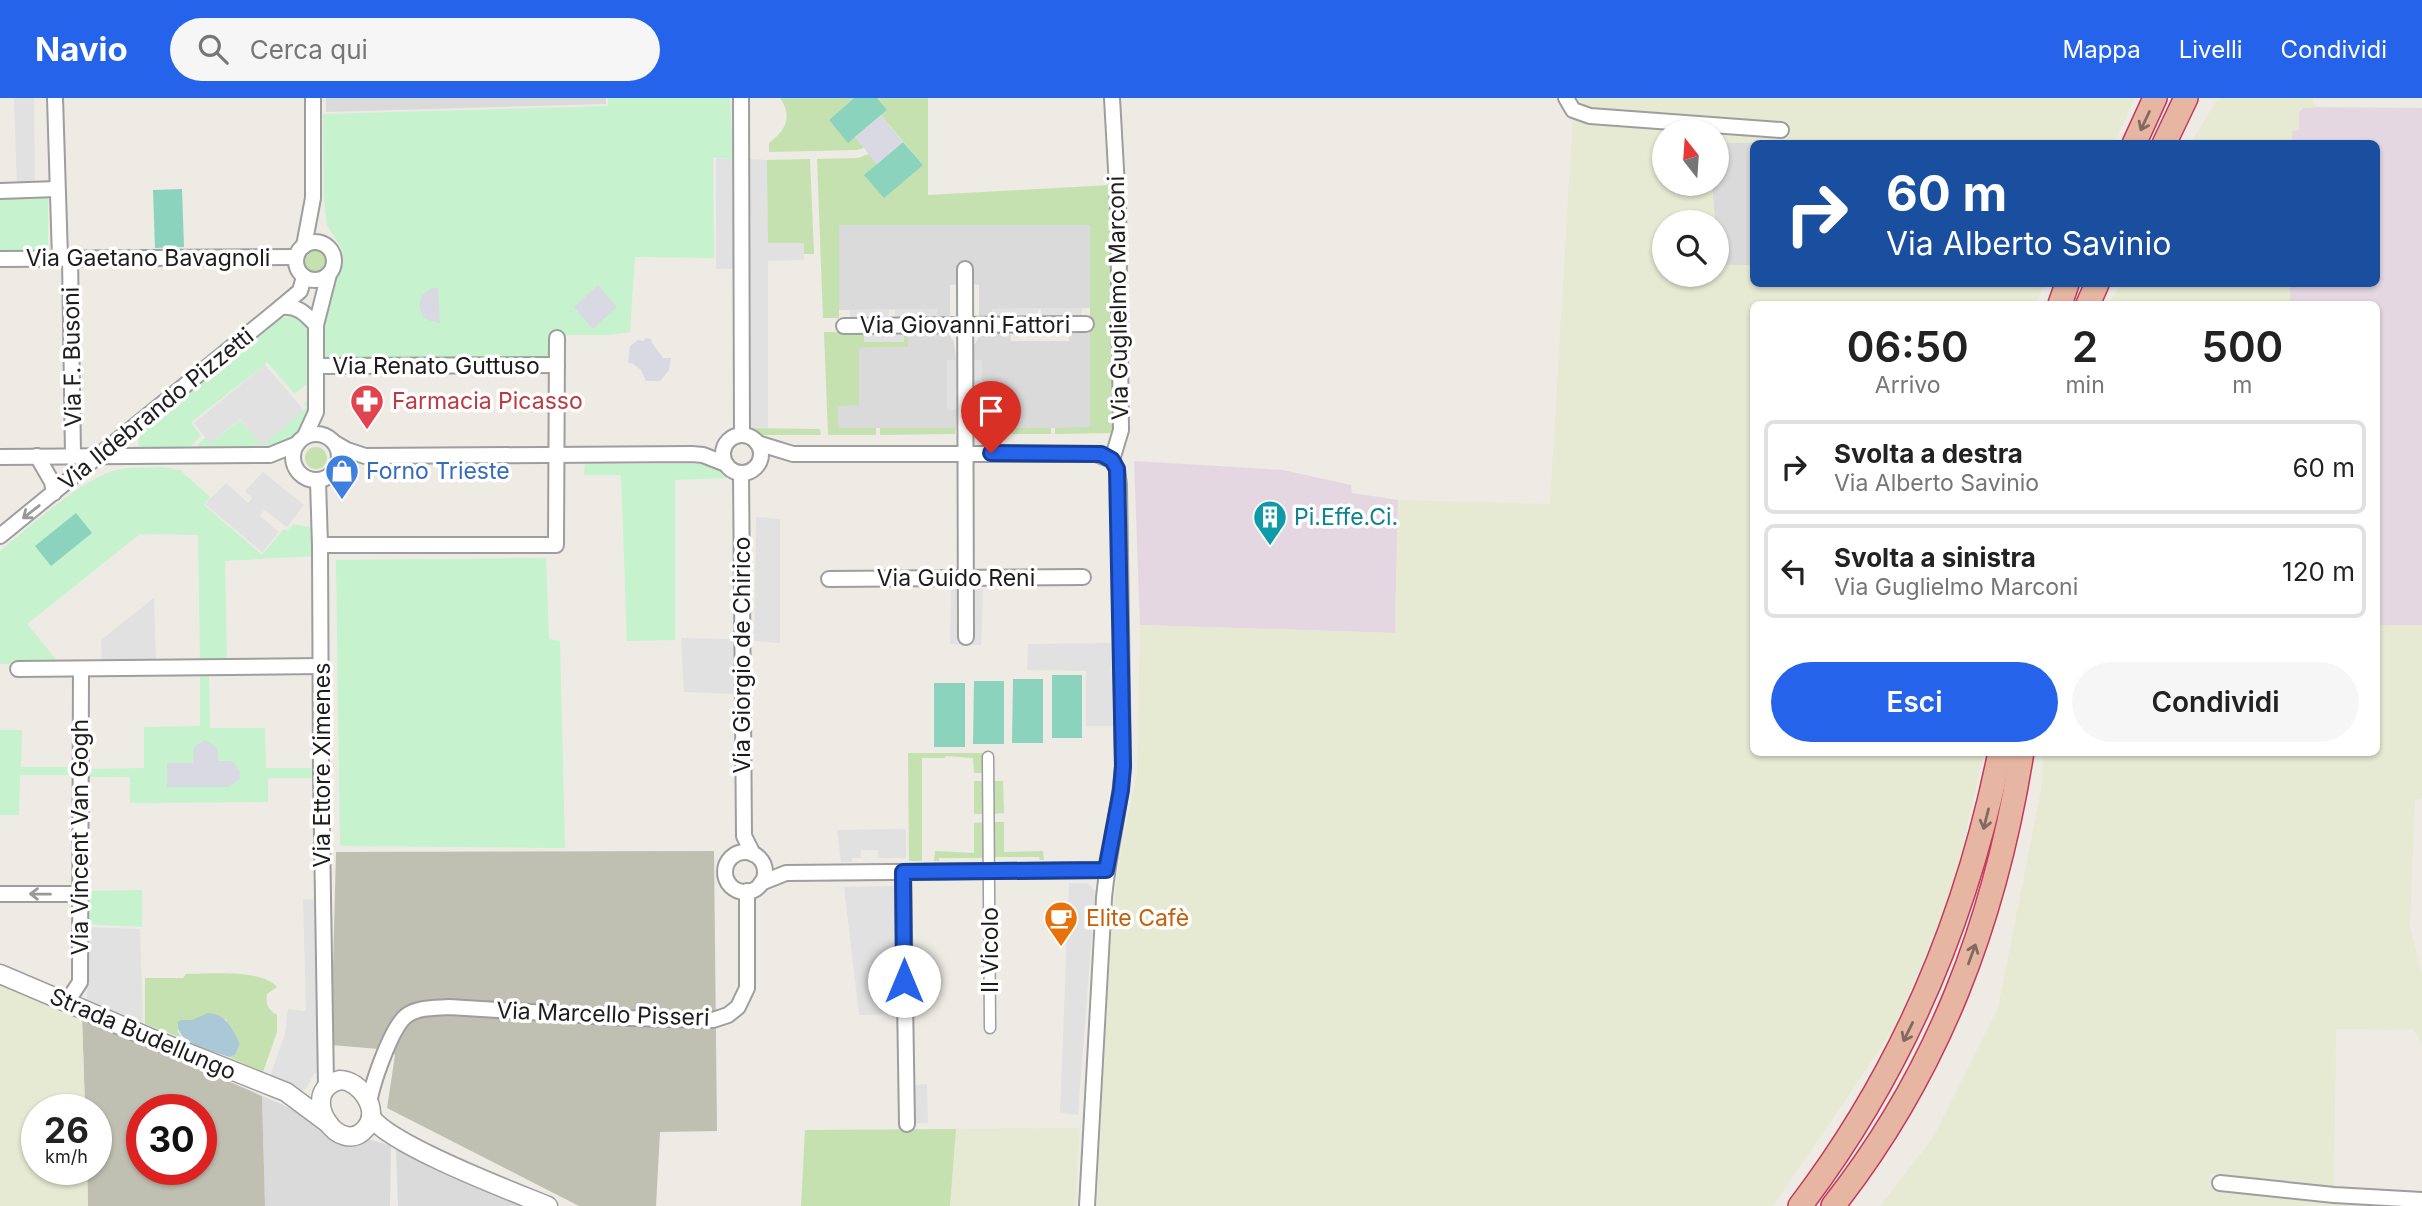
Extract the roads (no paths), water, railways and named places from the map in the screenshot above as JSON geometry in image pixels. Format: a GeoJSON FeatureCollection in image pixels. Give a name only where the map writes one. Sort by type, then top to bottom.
{"type":"FeatureCollection","features":[{"type":"Feature","properties":{"kind":"highway"},"geometry":{"type":"LineString","coordinates":[[2136,140],[2155,98]]}},
{"type":"Feature","properties":{"kind":"highway"},"geometry":{"type":"LineString","coordinates":[[2166,140],[2186,98]]}},
{"type":"Feature","properties":{"kind":"highway"},"geometry":{"type":"LineString","coordinates":[[1800,1206],[1860,1119],[1909,1029],[1945,948],[1978,850],[1999,756]]}},
{"type":"Feature","properties":{"kind":"highway"},"geometry":{"type":"LineString","coordinates":[[1844,1206],[1870,1172],[1888,1140],[1952,1004],[1982,927],[2004,846],[2021,756]]}},
{"type":"Feature","properties":{"kind":"highway"},"geometry":{"type":"LineString","coordinates":[[1833,1206],[1880,1139],[1912,1085]]}},
{"type":"Feature","properties":{"kind":"highway"},"geometry":{"type":"LineString","coordinates":[[1788,1206],[1823,1158],[1860,1119]]}},
{"type":"Feature","properties":{"kind":"street","name":"Via F. Busoni"},"geometry":{"type":"LineString","coordinates":[[55,98],[57,189],[65,258],[73,455]]}},
{"type":"Feature","properties":{"kind":"street"},"geometry":{"type":"LineString","coordinates":[[313,98],[313,198],[317,230],[333,258],[316,325],[316,412],[340,457],[335,471]]}},
{"type":"Feature","properties":{"kind":"street"},"geometry":{"type":"LineString","coordinates":[[741,98],[742,435]]}},
{"type":"Feature","properties":{"kind":"street","name":"Via Guglielmo Marconi"},"geometry":{"type":"LineString","coordinates":[[1087,1206],[1106,870],[1123,766],[1119,485],[1117,469],[1112,460],[1121,429],[1118,205],[1112,98]]}},
{"type":"Feature","properties":{"kind":"street"},"geometry":{"type":"LineString","coordinates":[[1566,98],[1573,110],[1590,116],[1781,130]]}},
{"type":"Feature","properties":{"kind":"street"},"geometry":{"type":"LineString","coordinates":[[2167,140],[2182,125],[2197,98]]}},
{"type":"Feature","properties":{"kind":"street"},"geometry":{"type":"LineString","coordinates":[[0,191],[57,189]]}},
{"type":"Feature","properties":{"kind":"street"},"geometry":{"type":"LineString","coordinates":[[313,198],[296,266],[304,277],[316,325]]}},
{"type":"Feature","properties":{"kind":"street"},"geometry":{"type":"LineString","coordinates":[[300,251],[313,243],[323,244]]}},
{"type":"Feature","properties":{"kind":"street","name":"Via Gaetano Bavagnoli"},"geometry":{"type":"LineString","coordinates":[[0,259],[300,251]]}},
{"type":"Feature","properties":{"kind":"street"},"geometry":{"type":"LineString","coordinates":[[965,269],[966,637]]}},
{"type":"Feature","properties":{"kind":"street"},"geometry":{"type":"LineString","coordinates":[[304,277],[314,280],[328,274]]}},
{"type":"Feature","properties":{"kind":"street","name":"Via Ildebrando Pizzetti"},"geometry":{"type":"LineString","coordinates":[[0,536],[300,291],[304,277]]}},
{"type":"Feature","properties":{"kind":"street"},"geometry":{"type":"LineString","coordinates":[[281,307],[291,306],[306,313],[316,325]]}},
{"type":"Feature","properties":{"kind":"street","name":"Via Giovanni Fattori"},"geometry":{"type":"LineString","coordinates":[[844,326],[1086,324]]}},
{"type":"Feature","properties":{"kind":"street"},"geometry":{"type":"LineString","coordinates":[[320,545],[556,545],[557,338]]}},
{"type":"Feature","properties":{"kind":"street","name":"Via Renato Guttuso"},"geometry":{"type":"LineString","coordinates":[[316,366],[557,365]]}},
{"type":"Feature","properties":{"kind":"street"},"geometry":{"type":"LineString","coordinates":[[295,468],[293,456],[316,412]]}},
{"type":"Feature","properties":{"kind":"street"},"geometry":{"type":"LineString","coordinates":[[135,455],[131,436],[139,420]]}},
{"type":"Feature","properties":{"kind":"street"},"geometry":{"type":"LineString","coordinates":[[0,457],[270,455],[316,434],[365,456],[692,454],[726,464]]}},
{"type":"Feature","properties":{"kind":"street"},"geometry":{"type":"LineString","coordinates":[[793,454],[757,443],[742,435],[733,437],[727,443],[723,455],[732,471],[741,473],[750,472],[775,458],[793,454],[1096,454],[1112,460]]}},
{"type":"Feature","properties":{"kind":"street"},"geometry":{"type":"LineString","coordinates":[[692,454],[727,443]]}},
{"type":"Feature","properties":{"kind":"street"},"geometry":{"type":"LineString","coordinates":[[756,467],[761,455],[757,443]]}},
{"type":"Feature","properties":{"kind":"street"},"geometry":{"type":"LineString","coordinates":[[270,455],[295,468],[304,478],[317,481],[324,479],[343,464],[365,456]]}},
{"type":"Feature","properties":{"kind":"street"},"geometry":{"type":"LineString","coordinates":[[37,456],[52,482],[54,493]]}},
{"type":"Feature","properties":{"kind":"street","name":"Via Giorgio de Chirico"},"geometry":{"type":"LineString","coordinates":[[741,473],[744,836]]}},
{"type":"Feature","properties":{"kind":"street","name":"Via Ettore Ximenes"},"geometry":{"type":"LineString","coordinates":[[317,481],[325,1050],[335,1086]]}},
{"type":"Feature","properties":{"kind":"street","name":"Via Guido Reni"},"geometry":{"type":"LineString","coordinates":[[830,579],[1083,577]]}},
{"type":"Feature","properties":{"kind":"street"},"geometry":{"type":"LineString","coordinates":[[18,669],[321,666]]}},
{"type":"Feature","properties":{"kind":"street","name":"Via Vincent Van Gogh"},"geometry":{"type":"LineString","coordinates":[[67,1002],[79,982],[80,669]]}},
{"type":"Feature","properties":{"kind":"street","name":"Il Vicolo"},"geometry":{"type":"LineString","coordinates":[[988,757],[990,1028]]}},
{"type":"Feature","properties":{"kind":"street"},"geometry":{"type":"LineString","coordinates":[[744,836],[726,866],[726,879],[735,889],[747,891],[786,873],[1106,870]]}},
{"type":"Feature","properties":{"kind":"street"},"geometry":{"type":"LineString","coordinates":[[744,836],[764,875],[761,883]]}},
{"type":"Feature","properties":{"kind":"street"},"geometry":{"type":"LineString","coordinates":[[733,856],[739,853],[757,858],[786,873]]}},
{"type":"Feature","properties":{"kind":"street"},"geometry":{"type":"LineString","coordinates":[[903,872],[906,1124]]}},
{"type":"Feature","properties":{"kind":"street","name":"Via Marcello Pisseri"},"geometry":{"type":"LineString","coordinates":[[370,1111],[370,1094],[395,1029],[408,1014],[425,1009],[449,1007],[628,1018],[713,1020],[728,1015],[738,1007],[747,988],[747,891]]}},
{"type":"Feature","properties":{"kind":"street"},"geometry":{"type":"LineString","coordinates":[[0,894],[80,894]]}},
{"type":"Feature","properties":{"kind":"street","name":"Strada Budellungo"},"geometry":{"type":"LineString","coordinates":[[0,974],[148,1038],[286,1093],[340,1135],[352,1137]]}},
{"type":"Feature","properties":{"kind":"street"},"geometry":{"type":"LineString","coordinates":[[329,1124],[321,1108],[335,1086],[365,1076],[381,1067]]}},
{"type":"Feature","properties":{"kind":"street"},"geometry":{"type":"LineString","coordinates":[[335,1086],[360,1089],[370,1111],[384,1130],[463,1170],[548,1206]]}},
{"type":"Feature","properties":{"kind":"street","name":"Strada Budellungo"},"geometry":{"type":"LineString","coordinates":[[286,1093],[335,1086]]}},
{"type":"Feature","properties":{"kind":"street"},"geometry":{"type":"LineString","coordinates":[[352,1137],[365,1130],[370,1111]]}},
{"type":"Feature","properties":{"kind":"street"},"geometry":{"type":"LineString","coordinates":[[352,1137],[388,1136],[402,1140]]}},
{"type":"Feature","properties":{"kind":"street"},"geometry":{"type":"LineString","coordinates":[[2220,1183],[2334,1195],[2422,1200]]}},
{"type":"Feature","properties":{"kind":"water"},"geometry":{"type":"Polygon","coordinates":[[[208,1013],[224,1019],[231,1027],[240,1044],[235,1055],[229,1057],[205,1049],[182,1036],[178,1022],[192,1020],[208,1013]]]}},
{"type":"Feature","properties":{"kind":"place","name":"Farmacia Picasso"},"geometry":{"type":"Point","coordinates":[367,431]}},
{"type":"Feature","properties":{"kind":"place","name":"Forno Trieste"},"geometry":{"type":"Point","coordinates":[342,501]}},
{"type":"Feature","properties":{"kind":"place","name":"Pi.Effe.Ci."},"geometry":{"type":"Point","coordinates":[1270,547]}},
{"type":"Feature","properties":{"kind":"place","name":"Elite Cafè"},"geometry":{"type":"Point","coordinates":[1061,948]}}]}
